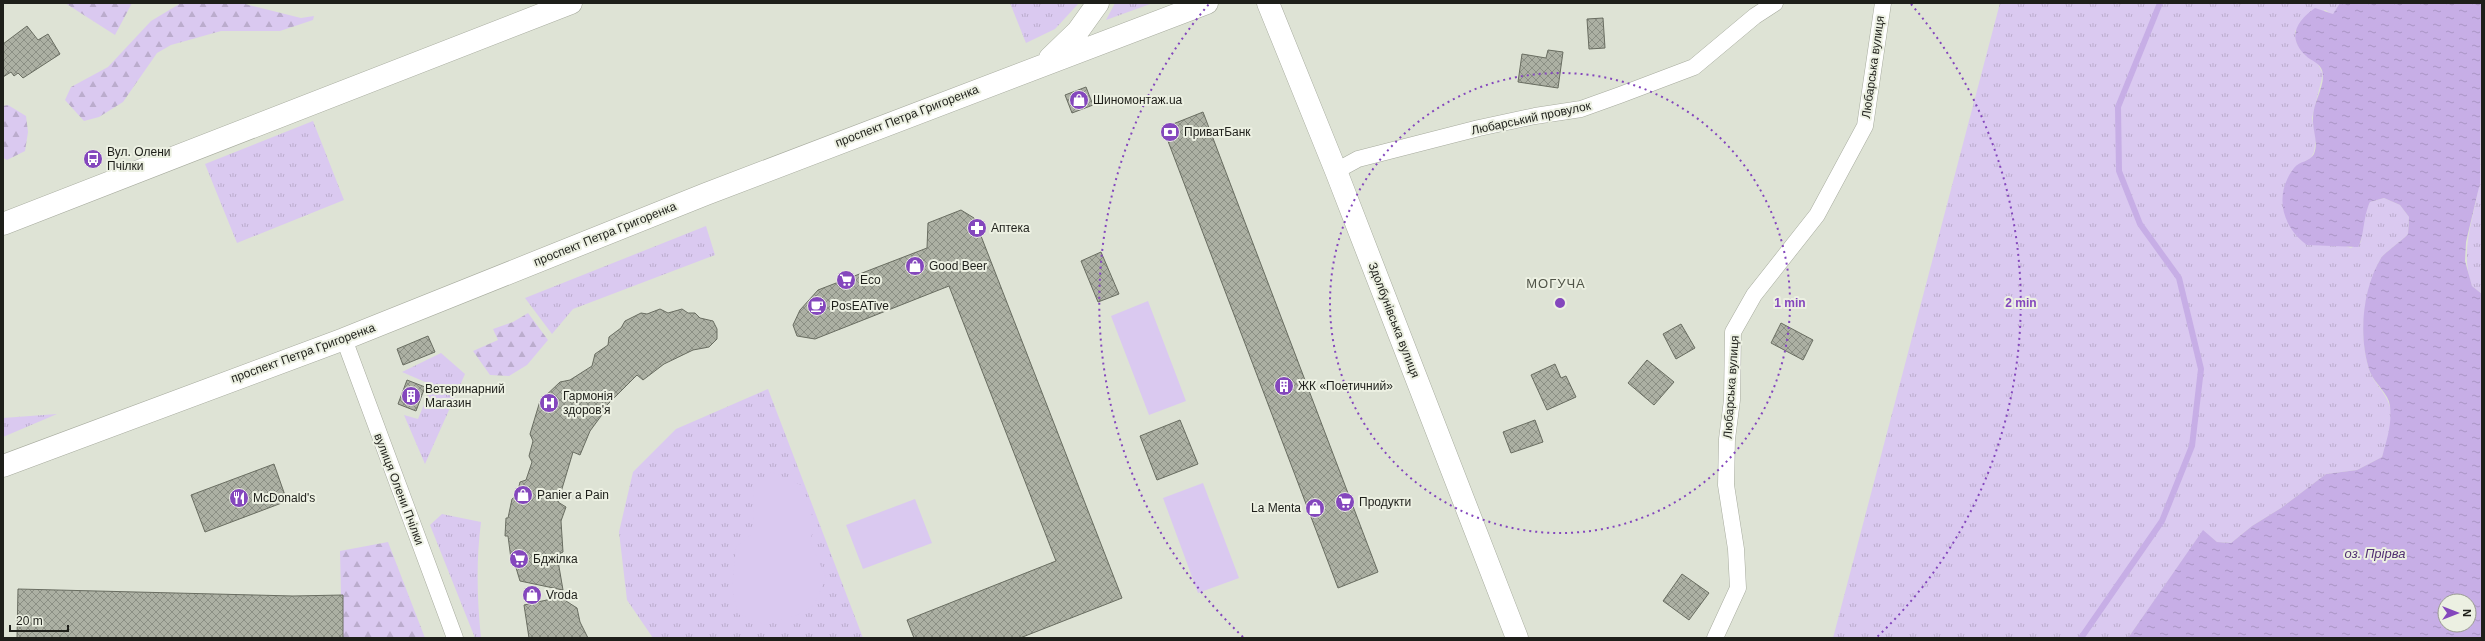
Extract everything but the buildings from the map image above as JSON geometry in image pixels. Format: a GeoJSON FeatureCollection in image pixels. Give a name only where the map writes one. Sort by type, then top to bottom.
{"type":"FeatureCollection","features":[{"type":"Feature","properties":{"kind":"main road"},"geometry":{"type":"LineString","coordinates":[[3,224],[571,3]]}},
{"type":"Feature","properties":{"kind":"main road"},"geometry":{"type":"LineString","coordinates":[[1044,64],[1078,31],[1098,3]]}},
{"type":"Feature","properties":{"kind":"main road","name":"проспект Петра Григоренка"},"geometry":{"type":"LineString","coordinates":[[3,466],[344,339],[706,194],[1207,3]]}},
{"type":"Feature","properties":{"kind":"main road","name":"Здолбунівська вулиця"},"geometry":{"type":"LineString","coordinates":[[1268,3],[1336,171],[1517,638]]}},
{"type":"Feature","properties":{"kind":"main road"},"geometry":{"type":"LineString","coordinates":[[3,456],[30,455]]}},
{"type":"Feature","properties":{"kind":"street","name":"Любарський провулок"},"geometry":{"type":"LineString","coordinates":[[1336,171],[1358,159],[1472,130],[1535,116],[1581,109],[1687,69],[1694,66],[1755,16],[1775,3]]}},
{"type":"Feature","properties":{"kind":"street","name":"Любарська вулиця"},"geometry":{"type":"LineString","coordinates":[[1715,638],[1738,588],[1736,548],[1726,485],[1727,439],[1732,400],[1733,332],[1754,296],[1817,215],[1865,126],[1883,3]]}},
{"type":"Feature","properties":{"kind":"street","name":"вулиця Олени Пчілки"},"geometry":{"type":"LineString","coordinates":[[344,339],[455,638]]}},
{"type":"Feature","properties":{"kind":"green space"},"geometry":{"type":"Polygon","coordinates":[[[65,3],[132,3],[115,35],[65,3]]]}},
{"type":"Feature","properties":{"kind":"green space"},"geometry":{"type":"Polygon","coordinates":[[[181,3],[241,3],[301,18],[314,16],[313,20],[280,31],[221,31],[171,45],[157,53],[123,102],[99,117],[84,121],[65,100],[71,87],[108,67],[151,21],[181,3]]]}},
{"type":"Feature","properties":{"kind":"green space"},"geometry":{"type":"Polygon","coordinates":[[[1010,3],[1079,3],[1055,29],[1026,43],[1010,3]]]}},
{"type":"Feature","properties":{"kind":"green space"},"geometry":{"type":"Polygon","coordinates":[[[1115,3],[1153,3],[1106,20],[1115,3]]]}},
{"type":"Feature","properties":{"kind":"green space"},"geometry":{"type":"Polygon","coordinates":[[[2000,3],[2340,3],[2333,15],[2325,10],[2295,31],[2297,44],[2305,55],[2317,62],[2323,74],[2312,118],[2316,139],[2314,152],[2311,158],[2295,167],[2307,245],[2343,245],[2351,248],[2361,242],[2364,214],[2370,202],[2384,198],[2400,205],[2409,217],[2408,234],[2381,258],[2370,285],[2364,314],[2363,329],[2366,359],[2370,372],[2385,396],[2391,410],[2392,417],[2388,437],[2382,457],[2357,470],[2326,474],[2281,508],[2252,526],[2231,543],[2217,542],[2203,531],[2128,638],[1833,638],[2000,3]]]}},
{"type":"Feature","properties":{"kind":"green space"},"geometry":{"type":"Polygon","coordinates":[[[8,105],[26,116],[28,132],[25,151],[7,160],[3,158],[3,106],[8,105]]]}},
{"type":"Feature","properties":{"kind":"green space"},"geometry":{"type":"Polygon","coordinates":[[[313,121],[344,200],[237,243],[205,164],[313,121]]]}},
{"type":"Feature","properties":{"kind":"green space"},"geometry":{"type":"Polygon","coordinates":[[[2482,125],[2482,294],[2472,286],[2468,273],[2467,248],[2480,177],[2482,125]]]}},
{"type":"Feature","properties":{"kind":"green space"},"geometry":{"type":"Polygon","coordinates":[[[706,226],[715,255],[573,309],[552,334],[525,298],[706,226]]]}},
{"type":"Feature","properties":{"kind":"green space"},"geometry":{"type":"Polygon","coordinates":[[[1148,301],[1186,401],[1149,415],[1111,316],[1148,301]]]}},
{"type":"Feature","properties":{"kind":"green space"},"geometry":{"type":"Polygon","coordinates":[[[528,313],[548,340],[527,365],[509,376],[490,375],[473,351],[498,340],[493,329],[513,322],[528,313]]]}},
{"type":"Feature","properties":{"kind":"green space"},"geometry":{"type":"Polygon","coordinates":[[[441,353],[465,374],[425,464],[404,415],[418,419],[432,385],[402,372],[441,353]]]}},
{"type":"Feature","properties":{"kind":"green space"},"geometry":{"type":"Polygon","coordinates":[[[768,389],[863,638],[653,638],[627,600],[619,532],[633,472],[676,429],[768,389]]]}},
{"type":"Feature","properties":{"kind":"green space"},"geometry":{"type":"Polygon","coordinates":[[[57,414],[3,437],[3,418],[57,414]]]}},
{"type":"Feature","properties":{"kind":"green space"},"geometry":{"type":"Polygon","coordinates":[[[772,472],[801,485],[815,524],[810,541],[826,578],[814,605],[795,616],[765,625],[738,614],[732,589],[736,547],[753,533],[754,484],[772,472]]]}},
{"type":"Feature","properties":{"kind":"green space"},"geometry":{"type":"Polygon","coordinates":[[[1203,483],[1239,578],[1198,593],[1163,498],[1203,483]]]}},
{"type":"Feature","properties":{"kind":"green space"},"geometry":{"type":"Polygon","coordinates":[[[915,499],[932,543],[863,569],[846,525],[915,499]]]}},
{"type":"Feature","properties":{"kind":"green space"},"geometry":{"type":"Polygon","coordinates":[[[442,514],[481,522],[478,551],[478,580],[481,638],[475,638],[430,525],[442,514]]]}},
{"type":"Feature","properties":{"kind":"green space"},"geometry":{"type":"Polygon","coordinates":[[[388,542],[425,638],[342,638],[340,551],[388,542]]]}},
{"type":"Feature","properties":{"kind":"water","name":"оз. Прірва"},"geometry":{"type":"Polygon","coordinates":[[[2340,3],[2482,3],[2480,183],[2466,242],[2465,261],[2472,286],[2482,294],[2482,638],[2128,638],[2203,530],[2217,542],[2231,543],[2252,526],[2281,508],[2326,474],[2357,470],[2382,457],[2390,426],[2390,406],[2385,393],[2370,372],[2366,358],[2363,329],[2364,314],[2370,284],[2381,258],[2408,234],[2409,217],[2400,205],[2384,198],[2370,202],[2358,247],[2307,245],[2291,229],[2286,219],[2282,199],[2288,178],[2296,166],[2312,157],[2316,145],[2313,112],[2323,81],[2323,72],[2319,65],[2305,55],[2299,48],[2295,35],[2299,23],[2315,8],[2333,14],[2340,3]]]}},
{"type":"Feature","properties":{"kind":"waterway"},"geometry":{"type":"LineString","coordinates":[[2081,638],[2162,521],[2192,446],[2201,369],[2179,278],[2140,224],[2119,171],[2118,107],[2160,3]]}},
{"type":"Feature","properties":{"kind":"place","name":"Шиномонтаж.ua"},"geometry":{"type":"Point","coordinates":[1079,100]}},
{"type":"Feature","properties":{"kind":"place","name":"ПриватБанк"},"geometry":{"type":"Point","coordinates":[1170,132]}},
{"type":"Feature","properties":{"kind":"place","name":"Вул. Олени Пчілки"},"geometry":{"type":"Point","coordinates":[93,159]}},
{"type":"Feature","properties":{"kind":"place","name":"Аптека"},"geometry":{"type":"Point","coordinates":[977,228]}},
{"type":"Feature","properties":{"kind":"place","name":"Good Beer"},"geometry":{"type":"Point","coordinates":[915,266]}},
{"type":"Feature","properties":{"kind":"place","name":"Eco"},"geometry":{"type":"Point","coordinates":[846,280]}},
{"type":"Feature","properties":{"kind":"place","name":"PosEATive"},"geometry":{"type":"Point","coordinates":[817,306]}},
{"type":"Feature","properties":{"kind":"place","name":"ЖК «Поетичний»"},"geometry":{"type":"Point","coordinates":[1284,386]}},
{"type":"Feature","properties":{"kind":"place","name":"Ветеринарний Магазин"},"geometry":{"type":"Point","coordinates":[411,396]}},
{"type":"Feature","properties":{"kind":"place","name":"Гармонія здоров'я"},"geometry":{"type":"Point","coordinates":[549,403]}},
{"type":"Feature","properties":{"kind":"place","name":"Panier a Pain"},"geometry":{"type":"Point","coordinates":[523,495]}},
{"type":"Feature","properties":{"kind":"place","name":"McDonald's"},"geometry":{"type":"Point","coordinates":[239,498]}},
{"type":"Feature","properties":{"kind":"place","name":"Продукти"},"geometry":{"type":"Point","coordinates":[1345,502]}},
{"type":"Feature","properties":{"kind":"place","name":"La Menta"},"geometry":{"type":"Point","coordinates":[1315,508]}},
{"type":"Feature","properties":{"kind":"place","name":"Бджілка"},"geometry":{"type":"Point","coordinates":[519,559]}},
{"type":"Feature","properties":{"kind":"place","name":"Vroda"},"geometry":{"type":"Point","coordinates":[532,595]}},
{"type":"Feature","properties":{"kind":"district","name":"МОГУЧА"},"geometry":{"type":"Point","coordinates":[1556,283]}}]}
